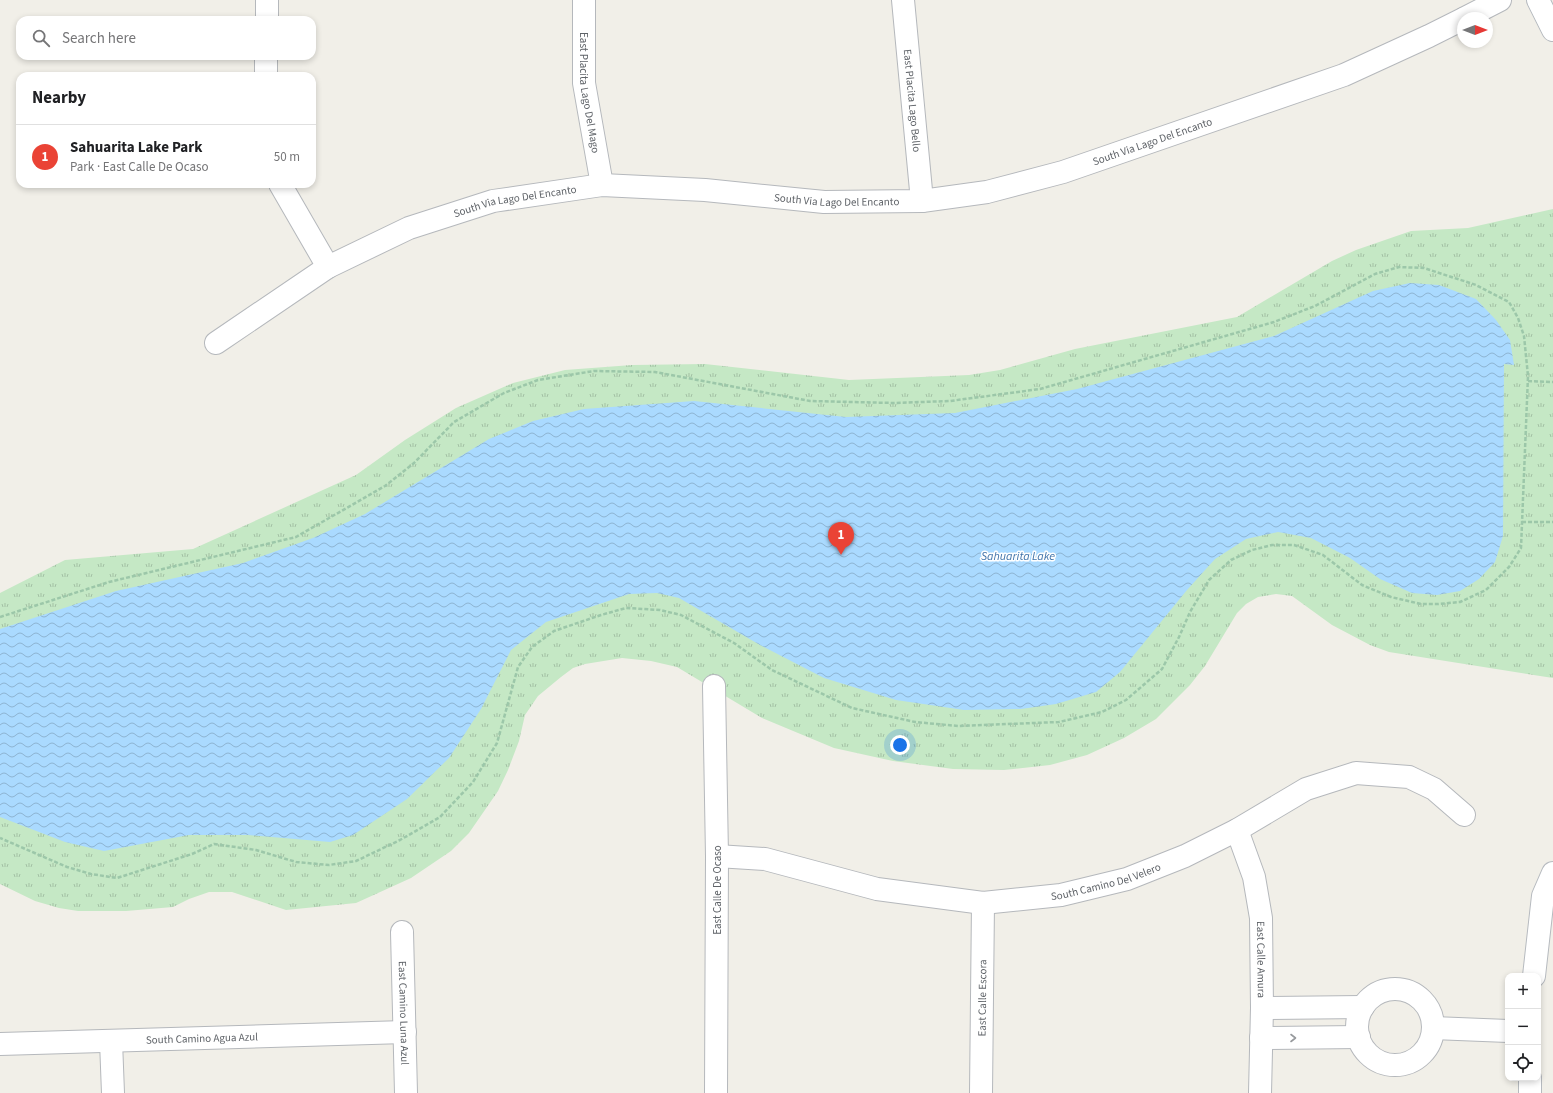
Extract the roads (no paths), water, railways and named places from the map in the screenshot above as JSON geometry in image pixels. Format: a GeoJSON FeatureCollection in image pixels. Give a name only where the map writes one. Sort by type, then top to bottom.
{"type":"FeatureCollection","features":[{"type":"Feature","properties":{"kind":"street"},"geometry":{"type":"LineString","coordinates":[[267,0],[267,16]]}},
{"type":"Feature","properties":{"kind":"street","name":"East Placita Lago Del Mago"},"geometry":{"type":"LineString","coordinates":[[584,0],[584,83],[602,185]]}},
{"type":"Feature","properties":{"kind":"street","name":"East Placita Lago Bello"},"geometry":{"type":"LineString","coordinates":[[903,0],[922,201]]}},
{"type":"Feature","properties":{"kind":"street","name":"South Via Lago Del Encanto"},"geometry":{"type":"LineString","coordinates":[[1476,12],[1500,0]]}},
{"type":"Feature","properties":{"kind":"street"},"geometry":{"type":"LineString","coordinates":[[1538,0],[1553,30]]}},
{"type":"Feature","properties":{"kind":"street","name":"South Via Lago Del Encanto"},"geometry":{"type":"LineString","coordinates":[[216,343],[328,267],[409,228],[493,201],[602,185],[704,190],[824,202],[922,201],[987,192],[1062,172],[1344,75],[1457,22]]}},
{"type":"Feature","properties":{"kind":"street"},"geometry":{"type":"LineString","coordinates":[[266,60],[266,72]]}},
{"type":"Feature","properties":{"kind":"street"},"geometry":{"type":"LineString","coordinates":[[282,188],[328,267]]}},
{"type":"Feature","properties":{"kind":"street","name":"East Calle De Ocaso"},"geometry":{"type":"LineString","coordinates":[[714,686],[717,856],[716,1093]]}},
{"type":"Feature","properties":{"kind":"street","name":"South Camino Del Velero"},"geometry":{"type":"LineString","coordinates":[[717,856],[765,859],[877,889],[983,903],[1061,895],[1126,879],[1185,856],[1237,830],[1306,789],[1356,773],[1409,777],[1434,789],[1464,815]]}},
{"type":"Feature","properties":{"kind":"street","name":"East Calle Amura"},"geometry":{"type":"LineString","coordinates":[[1237,830],[1254,877],[1261,918],[1262,1008],[1260,1093]]}},
{"type":"Feature","properties":{"kind":"street"},"geometry":{"type":"LineString","coordinates":[[1534,973],[1543,896],[1553,873]]}},
{"type":"Feature","properties":{"kind":"street","name":"East Calle Escora"},"geometry":{"type":"LineString","coordinates":[[981,1093],[983,903]]}},
{"type":"Feature","properties":{"kind":"street","name":"East Camino Luna Azul"},"geometry":{"type":"LineString","coordinates":[[402,932],[406,1093]]}},
{"type":"Feature","properties":{"kind":"street"},"geometry":{"type":"LineString","coordinates":[[1391,989],[1404,990],[1416,995],[1425,1004],[1431,1016],[1433,1028],[1431,1040],[1425,1051],[1416,1059],[1405,1064],[1393,1065],[1381,1063],[1371,1056],[1363,1047],[1359,1037],[1357,1024],[1363,1007],[1368,1001],[1378,993],[1391,989]]}},
{"type":"Feature","properties":{"kind":"street"},"geometry":{"type":"LineString","coordinates":[[1262,1008],[1363,1007]]}},
{"type":"Feature","properties":{"kind":"street"},"geometry":{"type":"LineString","coordinates":[[1433,1028],[1505,1031]]}},
{"type":"Feature","properties":{"kind":"street","name":"South Camino Agua Azul"},"geometry":{"type":"LineString","coordinates":[[0,1044],[404,1032]]}},
{"type":"Feature","properties":{"kind":"street"},"geometry":{"type":"LineString","coordinates":[[1261,1038],[1359,1037]]}},
{"type":"Feature","properties":{"kind":"street"},"geometry":{"type":"LineString","coordinates":[[112,1041],[113,1093]]}},
{"type":"Feature","properties":{"kind":"street"},"geometry":{"type":"LineString","coordinates":[[1530,1081],[1530,1093]]}},
{"type":"Feature","properties":{"kind":"water","name":"Sahuarita Lake"},"geometry":{"type":"Polygon","coordinates":[[[1410,283],[1439,285],[1476,299],[1496,320],[1510,340],[1514,365],[1504,364],[1503,536],[1495,562],[1479,579],[1460,591],[1437,595],[1412,593],[1380,579],[1350,558],[1311,538],[1278,532],[1246,539],[1215,559],[1187,590],[1120,672],[1096,692],[1056,704],[1021,709],[964,710],[896,700],[824,678],[760,645],[679,598],[657,593],[629,594],[546,622],[511,650],[481,709],[449,758],[407,799],[353,835],[330,842],[248,835],[189,835],[104,851],[65,842],[0,817],[0,629],[116,591],[243,563],[313,538],[365,514],[489,439],[533,421],[584,409],[694,401],[846,417],[955,413],[1077,389],[1274,336],[1373,291],[1410,283]]]}},
{"type":"Feature","properties":{"kind":"place","name":"Sahuarita Lake Park"},"geometry":{"type":"Point","coordinates":[841,555]}}]}
